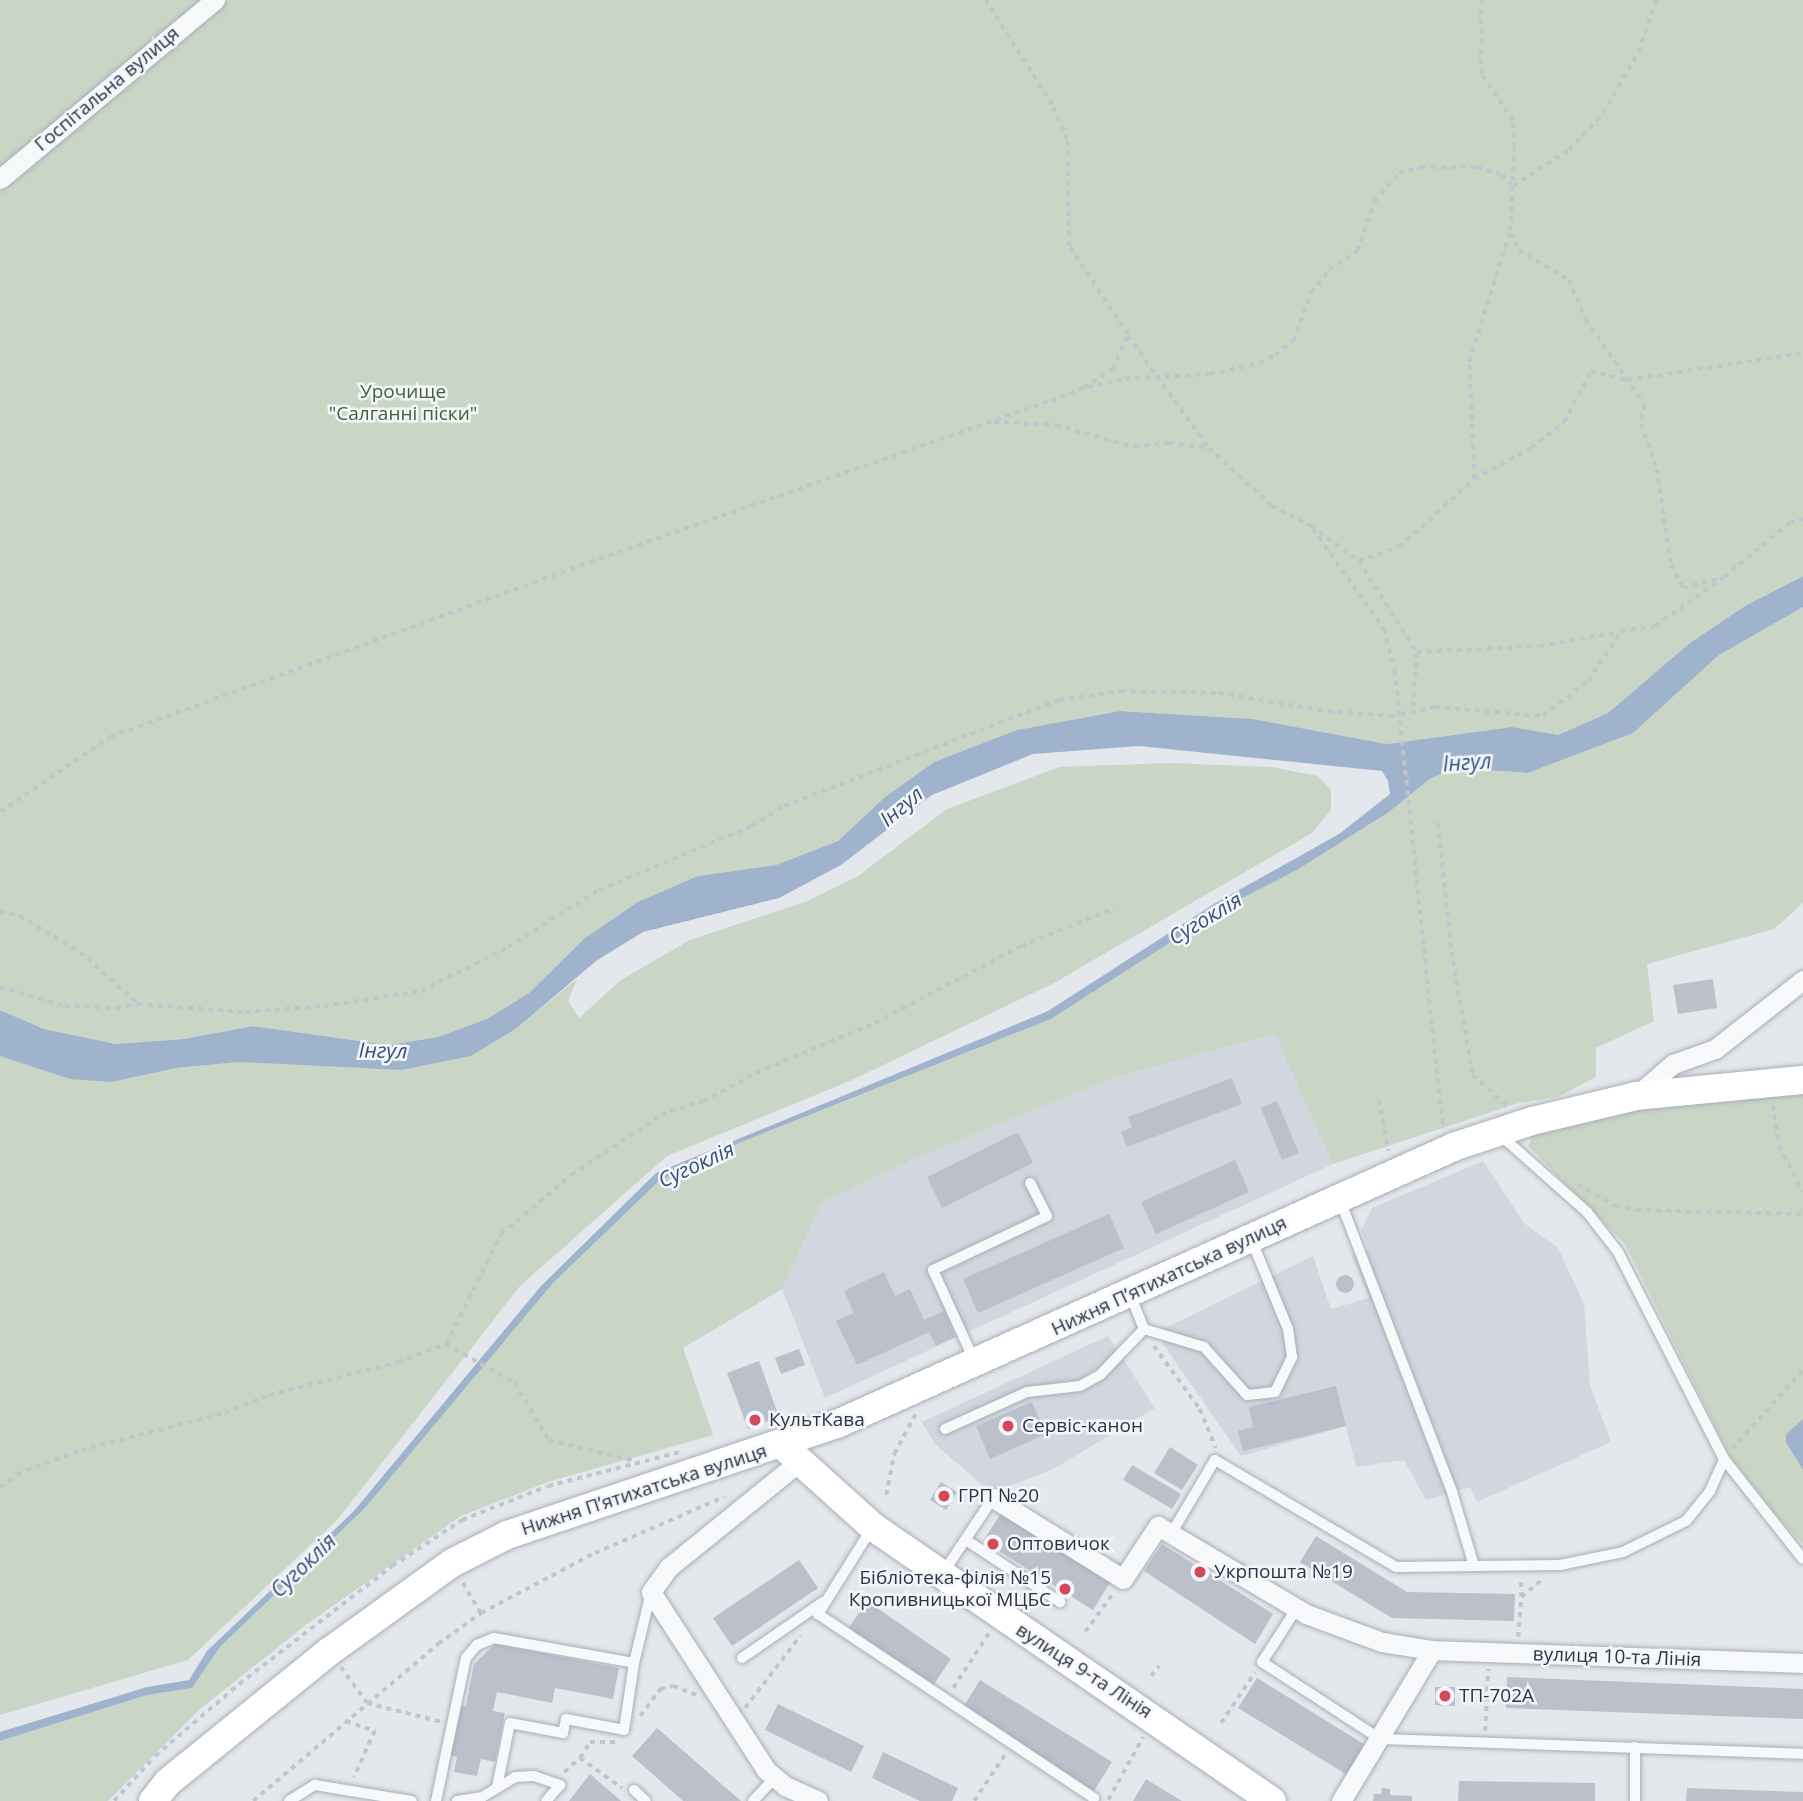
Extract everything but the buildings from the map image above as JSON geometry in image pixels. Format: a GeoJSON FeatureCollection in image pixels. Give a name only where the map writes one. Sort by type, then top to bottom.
{"type":"FeatureCollection","features":[{"type":"Feature","properties":{"kind":"street","name":"Госпітальна вулиця"},"geometry":{"type":"LineString","coordinates":[[0,179],[215,0]]}},
{"type":"Feature","properties":{"kind":"street"},"geometry":{"type":"LineString","coordinates":[[1636,1097],[1673,1064],[1714,1049],[1803,980]]}},
{"type":"Feature","properties":{"kind":"street","name":"Нижня Пʼятихатська вулиця"},"geometry":{"type":"LineString","coordinates":[[153,1801],[168,1782],[330,1651],[452,1563],[507,1535],[791,1453],[920,1389],[1339,1197],[1497,1132],[1532,1121],[1636,1097],[1803,1080]]}},
{"type":"Feature","properties":{"kind":"street"},"geometry":{"type":"LineString","coordinates":[[791,1453],[669,1567],[651,1592],[778,1788],[818,1801]]}},
{"type":"Feature","properties":{"kind":"street","name":"вулиця 9-та Лінія"},"geometry":{"type":"LineString","coordinates":[[791,1453],[873,1527],[999,1616],[1155,1717],[1272,1801]]}},
{"type":"Feature","properties":{"kind":"street"},"geometry":{"type":"LineString","coordinates":[[993,1498],[1123,1579],[1158,1526],[1171,1534]]}},
{"type":"Feature","properties":{"kind":"street","name":"вулиця 10-та Лінія"},"geometry":{"type":"LineString","coordinates":[[1171,1534],[1297,1608],[1382,1642],[1432,1650],[1488,1653],[1803,1663]]}},
{"type":"Feature","properties":{"kind":"street"},"geometry":{"type":"LineString","coordinates":[[1341,1801],[1432,1650]]}},
{"type":"Feature","properties":{"kind":"lane"},"geometry":{"type":"LineString","coordinates":[[1497,1132],[1587,1212],[1618,1252],[1724,1459],[1803,1559]]}},
{"type":"Feature","properties":{"kind":"lane"},"geometry":{"type":"LineString","coordinates":[[976,1364],[933,1270],[1047,1216],[1030,1183]]}},
{"type":"Feature","properties":{"kind":"lane"},"geometry":{"type":"LineString","coordinates":[[1339,1197],[1452,1492],[1474,1566]]}},
{"type":"Feature","properties":{"kind":"lane"},"geometry":{"type":"LineString","coordinates":[[1144,1329],[1204,1348],[1247,1395],[1275,1392],[1292,1357],[1288,1329],[1251,1238]]}},
{"type":"Feature","properties":{"kind":"lane"},"geometry":{"type":"LineString","coordinates":[[1130,1295],[1144,1329]]}},
{"type":"Feature","properties":{"kind":"lane"},"geometry":{"type":"LineString","coordinates":[[945,1429],[1027,1392],[1080,1386],[1122,1357],[1144,1329]]}},
{"type":"Feature","properties":{"kind":"lane"},"geometry":{"type":"LineString","coordinates":[[1171,1534],[1215,1460],[1396,1567],[1560,1564],[1623,1552],[1686,1521],[1710,1491],[1724,1459]]}},
{"type":"Feature","properties":{"kind":"lane"},"geometry":{"type":"LineString","coordinates":[[941,1576],[993,1498]]}},
{"type":"Feature","properties":{"kind":"lane"},"geometry":{"type":"LineString","coordinates":[[873,1527],[818,1614],[945,1702],[1094,1798]]}},
{"type":"Feature","properties":{"kind":"lane"},"geometry":{"type":"LineString","coordinates":[[966,1541],[1060,1602]]}},
{"type":"Feature","properties":{"kind":"lane"},"geometry":{"type":"LineString","coordinates":[[497,1787],[510,1723],[563,1733],[566,1719],[624,1730],[634,1663],[651,1592]]}},
{"type":"Feature","properties":{"kind":"lane"},"geometry":{"type":"LineString","coordinates":[[742,1658],[826,1600]]}},
{"type":"Feature","properties":{"kind":"lane"},"geometry":{"type":"LineString","coordinates":[[1297,1608],[1262,1662],[1380,1739],[1803,1754]]}},
{"type":"Feature","properties":{"kind":"lane"},"geometry":{"type":"LineString","coordinates":[[436,1801],[466,1658],[477,1645],[494,1639],[634,1663]]}},
{"type":"Feature","properties":{"kind":"lane"},"geometry":{"type":"LineString","coordinates":[[1635,1748],[1635,1801]]}},
{"type":"Feature","properties":{"kind":"lane"},"geometry":{"type":"LineString","coordinates":[[457,1801],[482,1797],[515,1777],[561,1785],[546,1801]]}},
{"type":"Feature","properties":{"kind":"lane"},"geometry":{"type":"LineString","coordinates":[[289,1801],[315,1784],[412,1801]]}},
{"type":"Feature","properties":{"kind":"lane"},"geometry":{"type":"LineString","coordinates":[[753,1801],[778,1788]]}},
{"type":"Feature","properties":{"kind":"lane"},"geometry":{"type":"LineString","coordinates":[[634,1790],[646,1801]]}},
{"type":"Feature","properties":{"kind":"path"},"geometry":{"type":"LineString","coordinates":[[985,0],[1052,105],[1067,140],[1069,246],[1128,335],[1209,448],[1272,506],[1311,526],[1359,561],[1417,652],[1413,712]]}},
{"type":"Feature","properties":{"kind":"path"},"geometry":{"type":"LineString","coordinates":[[1474,479],[1469,362],[1510,231],[1513,186],[1513,121],[1481,74],[1481,0]]}},
{"type":"Feature","properties":{"kind":"path"},"geometry":{"type":"LineString","coordinates":[[1513,186],[1569,150],[1603,113],[1638,52],[1656,0]]}},
{"type":"Feature","properties":{"kind":"path"},"geometry":{"type":"LineString","coordinates":[[0,811],[110,737],[590,562],[1084,388],[1159,376],[1210,373],[1260,363],[1293,341],[1311,293],[1329,270],[1357,251],[1374,202],[1399,173],[1421,167],[1477,167],[1503,175],[1513,186]]}},
{"type":"Feature","properties":{"kind":"path"},"geometry":{"type":"LineString","coordinates":[[1510,231],[1519,250],[1569,280],[1586,320],[1645,405],[1641,424],[1657,469],[1671,565],[1683,588],[1724,577]]}},
{"type":"Feature","properties":{"kind":"path"},"geometry":{"type":"LineString","coordinates":[[1084,388],[1112,369],[1128,335]]}},
{"type":"Feature","properties":{"kind":"path"},"geometry":{"type":"LineString","coordinates":[[1359,561],[1399,547],[1474,479],[1531,448],[1564,422],[1591,371],[1628,380],[1803,354]]}},
{"type":"Feature","properties":{"kind":"path"},"geometry":{"type":"LineString","coordinates":[[992,422],[1056,425],[1134,447],[1169,443],[1209,448]]}},
{"type":"Feature","properties":{"kind":"path"},"geometry":{"type":"LineString","coordinates":[[1417,652],[1540,646],[1655,626],[1724,577],[1788,523],[1803,519]]}},
{"type":"Feature","properties":{"kind":"path"},"geometry":{"type":"LineString","coordinates":[[1311,526],[1384,629],[1395,671],[1445,1135]]}},
{"type":"Feature","properties":{"kind":"path"},"geometry":{"type":"LineString","coordinates":[[0,987],[65,1006],[138,1004],[245,1012],[324,1006],[421,991],[508,947],[598,890],[752,826],[784,806],[1059,700],[1121,691],[1219,693],[1318,710],[1391,716],[1435,708],[1543,716],[1588,681],[1621,631]]}},
{"type":"Feature","properties":{"kind":"path"},"geometry":{"type":"LineString","coordinates":[[1438,823],[1453,961],[1473,1075],[1512,1111],[1532,1121]]}},
{"type":"Feature","properties":{"kind":"path"},"geometry":{"type":"LineString","coordinates":[[0,1488],[17,1474],[81,1450],[225,1413],[268,1395],[386,1366],[446,1344],[501,1234],[571,1175],[661,1115],[703,1101],[756,1073],[875,1023],[1021,946],[1115,908]]}},
{"type":"Feature","properties":{"kind":"path"},"geometry":{"type":"LineString","coordinates":[[0,911],[20,916],[80,952],[138,1004]]}},
{"type":"Feature","properties":{"kind":"path"},"geometry":{"type":"LineString","coordinates":[[1765,1083],[1776,1114],[1779,1146],[1803,1191]]}},
{"type":"Feature","properties":{"kind":"path"},"geometry":{"type":"LineString","coordinates":[[1379,1100],[1390,1157]]}},
{"type":"Feature","properties":{"kind":"path"},"geometry":{"type":"LineString","coordinates":[[1552,1180],[1574,1182],[1615,1206],[1636,1210],[1803,1214]]}},
{"type":"Feature","properties":{"kind":"path"},"geometry":{"type":"LineString","coordinates":[[1144,1329],[1200,1409],[1217,1443],[1215,1460]]}},
{"type":"Feature","properties":{"kind":"path"},"geometry":{"type":"LineString","coordinates":[[446,1344],[473,1356],[515,1383],[549,1440],[636,1461]]}},
{"type":"Feature","properties":{"kind":"path"},"geometry":{"type":"LineString","coordinates":[[1724,1459],[1803,1370]]}},
{"type":"Feature","properties":{"kind":"path"},"geometry":{"type":"LineString","coordinates":[[886,1494],[894,1454],[909,1433],[920,1389]]}},
{"type":"Feature","properties":{"kind":"path"},"geometry":{"type":"LineString","coordinates":[[253,1801],[366,1703],[481,1613],[595,1553],[734,1493]]}},
{"type":"Feature","properties":{"kind":"path"},"geometry":{"type":"LineString","coordinates":[[452,1563],[481,1613]]}},
{"type":"Feature","properties":{"kind":"path"},"geometry":{"type":"LineString","coordinates":[[1521,1597],[1560,1564]]}},
{"type":"Feature","properties":{"kind":"path"},"geometry":{"type":"LineString","coordinates":[[1517,1653],[1521,1566]]}},
{"type":"Feature","properties":{"kind":"path"},"geometry":{"type":"LineString","coordinates":[[1085,1632],[1123,1579]]}},
{"type":"Feature","properties":{"kind":"path"},"geometry":{"type":"LineString","coordinates":[[945,1702],[999,1616]]}},
{"type":"Feature","properties":{"kind":"path"},"geometry":{"type":"LineString","coordinates":[[735,1720],[801,1634]]}},
{"type":"Feature","properties":{"kind":"path"},"geometry":{"type":"LineString","coordinates":[[330,1651],[366,1703],[432,1721]]}},
{"type":"Feature","properties":{"kind":"path"},"geometry":{"type":"LineString","coordinates":[[1485,1741],[1488,1653]]}},
{"type":"Feature","properties":{"kind":"path"},"geometry":{"type":"LineString","coordinates":[[1222,1724],[1262,1662]]}},
{"type":"Feature","properties":{"kind":"path"},"geometry":{"type":"LineString","coordinates":[[1151,1676],[1159,1666]]}},
{"type":"Feature","properties":{"kind":"path"},"geometry":{"type":"LineString","coordinates":[[632,1726],[660,1689],[673,1686],[722,1701]]}},
{"type":"Feature","properties":{"kind":"path"},"geometry":{"type":"LineString","coordinates":[[1108,1801],[1155,1717]]}},
{"type":"Feature","properties":{"kind":"path"},"geometry":{"type":"LineString","coordinates":[[346,1721],[375,1731],[355,1774]]}},
{"type":"Feature","properties":{"kind":"path"},"geometry":{"type":"LineString","coordinates":[[552,1782],[580,1758],[590,1742],[618,1745],[625,1736]]}},
{"type":"Feature","properties":{"kind":"path"},"geometry":{"type":"LineString","coordinates":[[580,1758],[614,1787],[634,1790]]}},
{"type":"Feature","properties":{"kind":"path"},"geometry":{"type":"LineString","coordinates":[[974,1801],[998,1766]]}},
{"type":"Feature","properties":{"kind":"shaded area"},"geometry":{"type":"Polygon","coordinates":[[[1276,1034],[1333,1164],[825,1398],[782,1289],[822,1202],[914,1159],[1117,1077],[1276,1034]]]}},
{"type":"Feature","properties":{"kind":"shaded area"},"geometry":{"type":"Polygon","coordinates":[[[1483,1161],[1524,1223],[1558,1248],[1584,1304],[1590,1385],[1611,1442],[1477,1502],[1470,1487],[1426,1500],[1404,1460],[1356,1467],[1346,1426],[1241,1456],[1163,1344],[1165,1328],[1313,1256],[1331,1309],[1369,1298],[1352,1256],[1369,1248],[1361,1231],[1372,1208],[1483,1161]]]}},
{"type":"Feature","properties":{"kind":"shaded area"},"geometry":{"type":"Polygon","coordinates":[[[1108,1336],[1155,1408],[1055,1468],[1007,1487],[982,1485],[935,1444],[922,1422],[1108,1336]]]}},
{"type":"Feature","properties":{"kind":"green space","name":"Урочище \"Салганні піски\""},"geometry":{"type":"Polygon","coordinates":[[[0,0],[1803,0],[1803,576],[1745,606],[1690,643],[1608,713],[1558,735],[1512,727],[1387,744],[1253,719],[1120,711],[1017,730],[934,762],[885,797],[838,841],[776,865],[698,876],[585,938],[529,993],[487,1019],[438,1037],[388,1045],[253,1026],[184,1039],[116,1044],[44,1029],[0,1010],[0,0]]]}},
{"type":"Feature","properties":{"kind":"green space"},"geometry":{"type":"Polygon","coordinates":[[[1803,607],[1803,903],[1774,929],[1647,964],[1654,1021],[1596,1048],[1596,1077],[1558,1097],[1519,1103],[1333,1164],[1275,1034],[1117,1077],[914,1159],[822,1202],[782,1289],[683,1348],[713,1435],[548,1482],[461,1516],[307,1624],[199,1710],[108,1801],[0,1801],[0,1741],[147,1695],[192,1688],[220,1647],[365,1508],[553,1283],[659,1181],[739,1143],[1051,1019],[1227,906],[1297,870],[1389,812],[1431,778],[1456,768],[1528,773],[1633,733],[1719,655],[1803,607]]]}},
{"type":"Feature","properties":{"kind":"green space"},"geometry":{"type":"Polygon","coordinates":[[[1169,763],[1271,767],[1318,776],[1331,790],[1331,810],[1312,833],[1054,983],[852,1080],[667,1156],[520,1286],[338,1519],[188,1660],[0,1715],[0,1056],[176,1068],[239,1062],[402,1070],[471,1056],[517,1028],[577,979],[568,1001],[579,1018],[621,980],[690,940],[805,902],[858,876],[947,809],[1059,767],[1169,763]]]}},
{"type":"Feature","properties":{"kind":"green space"},"geometry":{"type":"Polygon","coordinates":[[[1803,1088],[1803,1544],[1763,1502],[1730,1456],[1625,1244],[1528,1146],[1533,1134],[1599,1112],[1803,1088]]]}},
{"type":"Feature","properties":{"kind":"water"},"geometry":{"type":"Polygon","coordinates":[[[1803,576],[1803,607],[1719,655],[1633,733],[1528,773],[1456,768],[1431,778],[1389,812],[1297,870],[1227,906],[1051,1019],[739,1143],[659,1181],[553,1283],[365,1508],[220,1647],[192,1688],[147,1695],[0,1741],[0,1732],[147,1687],[189,1680],[207,1651],[353,1512],[541,1286],[656,1173],[1048,1011],[1214,904],[1339,834],[1390,794],[1388,781],[1382,771],[1139,746],[1033,754],[932,795],[841,865],[779,898],[643,932],[596,961],[517,1028],[471,1056],[402,1070],[239,1062],[176,1068],[111,1082],[70,1079],[0,1056],[0,1010],[44,1029],[116,1044],[184,1039],[253,1026],[388,1045],[438,1037],[487,1019],[529,993],[585,938],[638,902],[698,876],[776,865],[838,841],[885,797],[934,762],[1017,730],[1120,711],[1253,719],[1387,744],[1512,727],[1558,735],[1608,713],[1690,643],[1745,606],[1803,576]]]}},
{"type":"Feature","properties":{"kind":"water"},"geometry":{"type":"Polygon","coordinates":[[[1803,1419],[1803,1470],[1786,1442],[1786,1434],[1803,1419]]]}},
{"type":"Feature","properties":{"kind":"place","name":"КультКава"},"geometry":{"type":"Point","coordinates":[755,1420]}},
{"type":"Feature","properties":{"kind":"place","name":"Сервіс-канон"},"geometry":{"type":"Point","coordinates":[1008,1426]}},
{"type":"Feature","properties":{"kind":"place","name":"ГРП №20"},"geometry":{"type":"Point","coordinates":[944,1496]}},
{"type":"Feature","properties":{"kind":"place","name":"Оптовичок"},"geometry":{"type":"Point","coordinates":[993,1544]}},
{"type":"Feature","properties":{"kind":"place","name":"Укрпошта №19"},"geometry":{"type":"Point","coordinates":[1200,1572]}},
{"type":"Feature","properties":{"kind":"place","name":"Бібліотека-філія №15 Кропивницької МЦБС"},"geometry":{"type":"Point","coordinates":[1065,1589]}},
{"type":"Feature","properties":{"kind":"place","name":"ТП-702А"},"geometry":{"type":"Point","coordinates":[1445,1696]}},
{"type":"Feature","properties":{"kind":"water label","name":"Інгул"},"geometry":{"type":"Point","coordinates":[1467,762]}},
{"type":"Feature","properties":{"kind":"water label","name":"Інгул"},"geometry":{"type":"Point","coordinates":[901,806]}},
{"type":"Feature","properties":{"kind":"water label","name":"Сугоклія"},"geometry":{"type":"Point","coordinates":[1205,918]}},
{"type":"Feature","properties":{"kind":"water label","name":"Інгул"},"geometry":{"type":"Point","coordinates":[383,1050]}},
{"type":"Feature","properties":{"kind":"water label","name":"Сугоклія"},"geometry":{"type":"Point","coordinates":[696,1164]}},
{"type":"Feature","properties":{"kind":"water label","name":"Сугоклія"},"geometry":{"type":"Point","coordinates":[303,1565]}}]}
